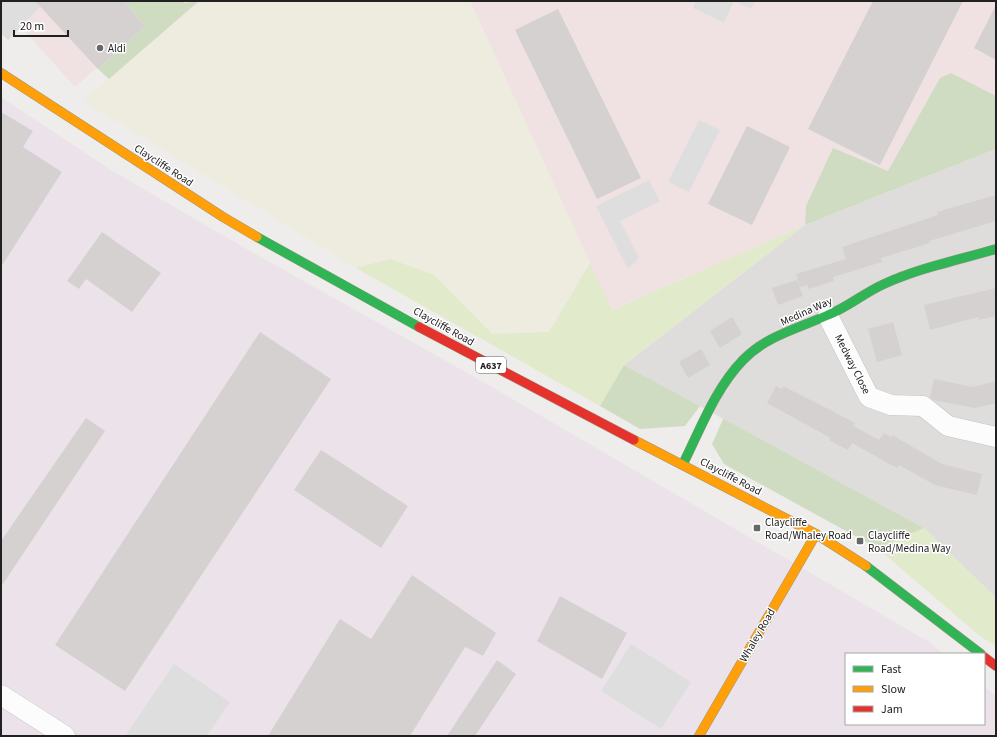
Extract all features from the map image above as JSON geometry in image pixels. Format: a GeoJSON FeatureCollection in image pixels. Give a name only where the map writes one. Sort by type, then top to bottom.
{"type":"FeatureCollection","features":[{"type":"Feature","properties":{"kind":"main road","name":"Claycliffe Road"},"geometry":{"type":"LineString","coordinates":[[1,73],[262,240],[461,350],[816,534],[879,574],[980,653]]}},
{"type":"Feature","properties":{"kind":"main road","name":"Medina Way"},"geometry":{"type":"LineString","coordinates":[[683,464],[719,392],[743,360],[760,346],[793,329],[828,316],[869,291],[908,276],[996,250]]}},
{"type":"Feature","properties":{"kind":"main road","name":"Whaley Road"},"geometry":{"type":"LineString","coordinates":[[698,736],[816,534]]}},
{"type":"Feature","properties":{"kind":"main road"},"geometry":{"type":"LineString","coordinates":[[985,658],[996,666]]}},
{"type":"Feature","properties":{"kind":"street","name":"Medway Close"},"geometry":{"type":"LineString","coordinates":[[828,316],[869,397],[891,405],[923,406],[948,426],[996,437]]}},
{"type":"Feature","properties":{"kind":"street"},"geometry":{"type":"LineString","coordinates":[[1,695],[65,736]]}},
{"type":"Feature","properties":{"kind":"shaded area"},"geometry":{"type":"Polygon","coordinates":[[[1,1],[123,1],[145,26],[75,87],[21,27],[8,40],[1,33],[1,1]]]}},
{"type":"Feature","properties":{"kind":"shaded area"},"geometry":{"type":"Polygon","coordinates":[[[1,1],[35,1],[40,7],[8,40],[1,33],[1,1]]]}},
{"type":"Feature","properties":{"kind":"shaded area"},"geometry":{"type":"Polygon","coordinates":[[[199,1],[470,1],[590,263],[549,332],[492,334],[434,275],[390,259],[356,268],[83,101],[199,1]]]}},
{"type":"Feature","properties":{"kind":"shaded area"},"geometry":{"type":"Polygon","coordinates":[[[470,1],[996,1],[996,149],[805,225],[611,310],[470,1]]]}},
{"type":"Feature","properties":{"kind":"shaded area"},"geometry":{"type":"Polygon","coordinates":[[[696,1],[734,1],[724,23],[693,8],[696,1]]]}},
{"type":"Feature","properties":{"kind":"shaded area"},"geometry":{"type":"Polygon","coordinates":[[[734,1],[755,1],[751,9],[734,1]]]}},
{"type":"Feature","properties":{"kind":"shaded area"},"geometry":{"type":"Polygon","coordinates":[[[1,97],[111,170],[252,252],[473,376],[929,642],[943,653],[845,653],[845,725],[985,725],[985,687],[996,696],[996,736],[1,736],[1,97]]]}},
{"type":"Feature","properties":{"kind":"shaded area"},"geometry":{"type":"Polygon","coordinates":[[[699,120],[720,130],[689,192],[668,182],[699,120]]]}},
{"type":"Feature","properties":{"kind":"shaded area"},"geometry":{"type":"Polygon","coordinates":[[[996,149],[996,598],[924,528],[624,365],[805,225],[996,149]]]}},
{"type":"Feature","properties":{"kind":"shaded area"},"geometry":{"type":"Polygon","coordinates":[[[649,180],[660,201],[620,221],[639,258],[628,269],[596,206],[649,180]]]}},
{"type":"Feature","properties":{"kind":"shaded area"},"geometry":{"type":"Polygon","coordinates":[[[631,644],[691,682],[661,729],[601,691],[631,644]]]}},
{"type":"Feature","properties":{"kind":"shaded area"},"geometry":{"type":"Polygon","coordinates":[[[174,664],[230,702],[207,736],[125,736],[174,664]]]}},
{"type":"Feature","properties":{"kind":"green space"},"geometry":{"type":"Polygon","coordinates":[[[123,1],[183,1],[184,3],[199,1],[109,79],[98,69],[145,26],[123,1]]]}},
{"type":"Feature","properties":{"kind":"green space"},"geometry":{"type":"Polygon","coordinates":[[[951,73],[996,96],[996,149],[805,225],[806,206],[833,148],[888,171],[940,78],[951,73]]]}},
{"type":"Feature","properties":{"kind":"green space"},"geometry":{"type":"Polygon","coordinates":[[[805,225],[624,365],[600,406],[356,268],[390,259],[434,275],[492,334],[549,332],[590,263],[612,310],[805,225]]]}},
{"type":"Feature","properties":{"kind":"green space"},"geometry":{"type":"Polygon","coordinates":[[[624,365],[700,406],[685,426],[640,429],[600,406],[624,365]]]}},
{"type":"Feature","properties":{"kind":"green space"},"geometry":{"type":"Polygon","coordinates":[[[723,419],[924,528],[877,548],[724,464],[712,444],[723,419]]]}},
{"type":"Feature","properties":{"kind":"green space"},"geometry":{"type":"Polygon","coordinates":[[[924,528],[996,598],[996,646],[981,637],[877,548],[924,528]]]}},
{"type":"Feature","properties":{"kind":"building","name":"Aldi"},"geometry":{"type":"Polygon","coordinates":[[[35,1],[123,1],[145,26],[98,69],[35,1]]]}},
{"type":"Feature","properties":{"kind":"building"},"geometry":{"type":"Polygon","coordinates":[[[873,1],[963,1],[880,165],[808,129],[873,1]]]}},
{"type":"Feature","properties":{"kind":"building"},"geometry":{"type":"Polygon","coordinates":[[[996,5],[996,60],[974,48],[996,5]]]}},
{"type":"Feature","properties":{"kind":"building"},"geometry":{"type":"Polygon","coordinates":[[[558,9],[641,178],[597,199],[515,30],[558,9]]]}},
{"type":"Feature","properties":{"kind":"building"},"geometry":{"type":"Polygon","coordinates":[[[1,112],[33,131],[23,147],[62,172],[1,267],[1,112]]]}},
{"type":"Feature","properties":{"kind":"building"},"geometry":{"type":"Polygon","coordinates":[[[747,126],[790,147],[752,225],[708,204],[747,126]]]}},
{"type":"Feature","properties":{"kind":"building"},"geometry":{"type":"Polygon","coordinates":[[[996,195],[996,221],[929,241],[930,243],[881,258],[882,262],[833,277],[834,281],[809,289],[807,285],[800,287],[796,274],[846,259],[842,247],[938,215],[937,212],[996,195]]]}},
{"type":"Feature","properties":{"kind":"building"},"geometry":{"type":"Polygon","coordinates":[[[102,232],[161,273],[132,312],[86,279],[79,289],[67,281],[102,232]]]}},
{"type":"Feature","properties":{"kind":"building"},"geometry":{"type":"Polygon","coordinates":[[[797,280],[803,296],[778,305],[772,288],[797,280]]]}},
{"type":"Feature","properties":{"kind":"building"},"geometry":{"type":"Polygon","coordinates":[[[996,288],[996,316],[979,320],[978,317],[930,330],[924,305],[996,288]]]}},
{"type":"Feature","properties":{"kind":"building"},"geometry":{"type":"Polygon","coordinates":[[[732,317],[742,334],[720,348],[710,331],[732,317]]]}},
{"type":"Feature","properties":{"kind":"building"},"geometry":{"type":"Polygon","coordinates":[[[893,322],[902,355],[877,362],[868,329],[893,322]]]}},
{"type":"Feature","properties":{"kind":"building"},"geometry":{"type":"Polygon","coordinates":[[[260,332],[331,379],[125,691],[55,645],[260,332]]]}},
{"type":"Feature","properties":{"kind":"building"},"geometry":{"type":"Polygon","coordinates":[[[701,349],[710,365],[688,378],[679,362],[701,349]]]}},
{"type":"Feature","properties":{"kind":"building"},"geometry":{"type":"Polygon","coordinates":[[[934,379],[973,387],[996,381],[996,403],[975,408],[933,400],[930,397],[934,379]]]}},
{"type":"Feature","properties":{"kind":"building"},"geometry":{"type":"Polygon","coordinates":[[[776,386],[782,389],[783,386],[836,413],[855,423],[853,426],[879,440],[884,433],[891,437],[892,435],[942,464],[982,474],[977,495],[935,485],[899,465],[897,468],[852,443],[848,450],[829,440],[831,438],[767,403],[776,386]]]}},
{"type":"Feature","properties":{"kind":"building"},"geometry":{"type":"Polygon","coordinates":[[[86,418],[105,431],[1,587],[1,541],[86,418]]]}},
{"type":"Feature","properties":{"kind":"building"},"geometry":{"type":"Polygon","coordinates":[[[321,450],[408,506],[381,548],[294,490],[321,450]]]}},
{"type":"Feature","properties":{"kind":"building"},"geometry":{"type":"Polygon","coordinates":[[[412,575],[496,633],[483,656],[465,647],[410,736],[268,736],[340,619],[371,639],[412,575]]]}},
{"type":"Feature","properties":{"kind":"building"},"geometry":{"type":"Polygon","coordinates":[[[560,596],[627,633],[602,679],[537,641],[560,596]]]}},
{"type":"Feature","properties":{"kind":"building"},"geometry":{"type":"Polygon","coordinates":[[[497,660],[516,674],[475,736],[447,736],[497,660]]]}},
{"type":"Feature","properties":{"kind":"traffic: fast"},"geometry":{"type":"LineString","coordinates":[[257,237],[419,327]]}},
{"type":"Feature","properties":{"kind":"traffic: fast"},"geometry":{"type":"LineString","coordinates":[[683,464],[709,409],[724,383],[743,360],[762,345],[783,333],[835,312],[897,278],[996,249]]}},
{"type":"Feature","properties":{"kind":"traffic: fast"},"geometry":{"type":"LineString","coordinates":[[866,566],[980,653]]}},
{"type":"Feature","properties":{"kind":"traffic: slow"},"geometry":{"type":"LineString","coordinates":[[1,73],[223,217],[257,237]]}},
{"type":"Feature","properties":{"kind":"traffic: slow"},"geometry":{"type":"LineString","coordinates":[[634,440],[816,534],[866,566]]}},
{"type":"Feature","properties":{"kind":"traffic: slow"},"geometry":{"type":"LineString","coordinates":[[699,736],[816,534]]}},
{"type":"Feature","properties":{"kind":"traffic: jam"},"geometry":{"type":"LineString","coordinates":[[419,327],[634,440]]}},
{"type":"Feature","properties":{"kind":"traffic: jam"},"geometry":{"type":"LineString","coordinates":[[985,658],[996,666]]}},
{"type":"Feature","properties":{"kind":"place","name":"Aldi"},"geometry":{"type":"Point","coordinates":[100,48]}},
{"type":"Feature","properties":{"kind":"place","name":"Claycliffe Road/Whaley Road"},"geometry":{"type":"Point","coordinates":[757,528]}},
{"type":"Feature","properties":{"kind":"place","name":"Claycliffe Road/Medina Way"},"geometry":{"type":"Point","coordinates":[860,541]}}]}
